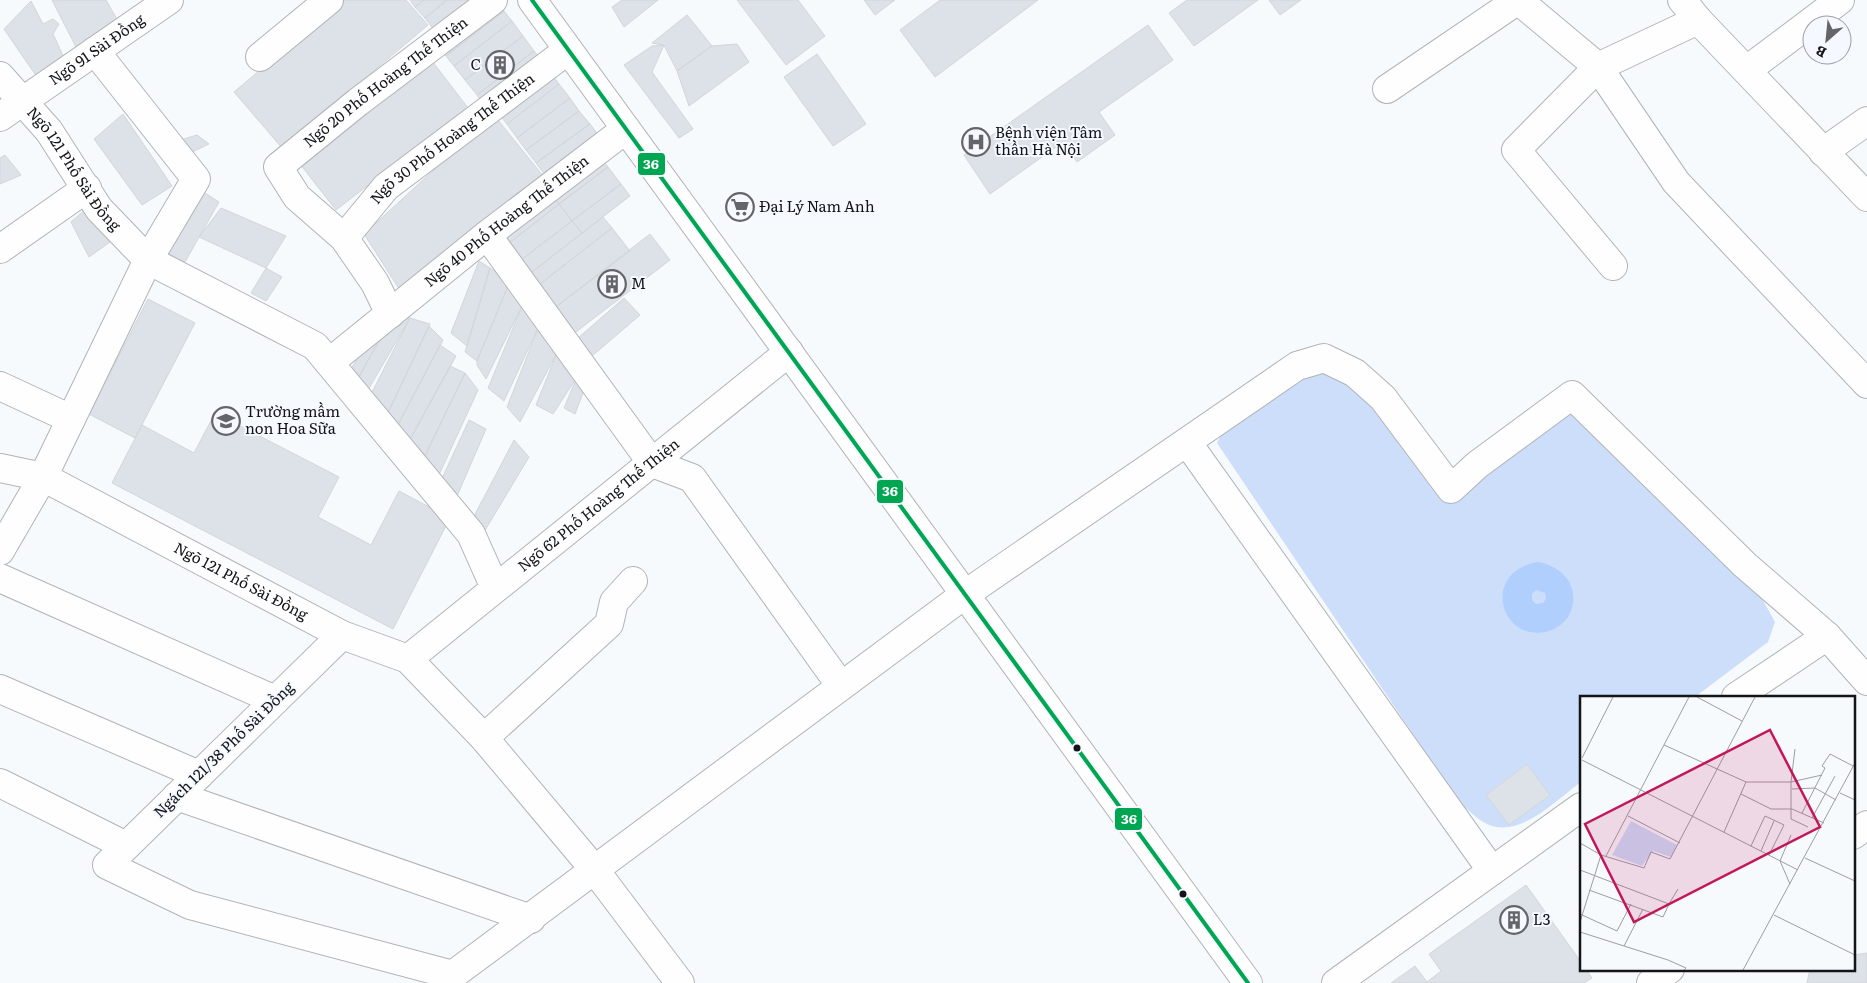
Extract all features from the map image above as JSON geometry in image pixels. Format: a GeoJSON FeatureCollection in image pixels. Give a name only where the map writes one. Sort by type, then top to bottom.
{"type":"FeatureCollection","features":[{"type":"Feature","properties":{"kind":"street","name":"Ngõ 91 Sài Đồng"},"geometry":{"type":"LineString","coordinates":[[0,118],[169,0]]}},
{"type":"Feature","properties":{"kind":"street"},"geometry":{"type":"LineString","coordinates":[[260,57],[329,0]]}},
{"type":"Feature","properties":{"kind":"street","name":"Ngõ 20 Phố Hoàng Thế Thiện"},"geometry":{"type":"LineString","coordinates":[[344,238],[297,197],[278,167],[358,102],[493,0]]}},
{"type":"Feature","properties":{"kind":"street"},"geometry":{"type":"LineString","coordinates":[[532,0],[1248,983]]}},
{"type":"Feature","properties":{"kind":"street"},"geometry":{"type":"LineString","coordinates":[[1387,89],[1518,0],[1598,67],[1676,182],[1867,384]]}},
{"type":"Feature","properties":{"kind":"street"},"geometry":{"type":"LineString","coordinates":[[1747,70],[1840,0]]}},
{"type":"Feature","properties":{"kind":"street"},"geometry":{"type":"LineString","coordinates":[[1613,266],[1516,150],[1598,67],[1690,10],[1867,197]]}},
{"type":"Feature","properties":{"kind":"street","name":"Ngõ 30 Phố Hoàng Thế Thiện"},"geometry":{"type":"LineString","coordinates":[[344,238],[386,187],[568,50]]}},
{"type":"Feature","properties":{"kind":"street"},"geometry":{"type":"LineString","coordinates":[[0,551],[43,477],[148,260],[196,180],[95,51]]}},
{"type":"Feature","properties":{"kind":"street","name":"Ngõ 121 Phố Sài Đồng"},"geometry":{"type":"LineString","coordinates":[[0,76],[23,101],[68,158],[100,209],[148,260],[314,346],[330,362],[471,534],[496,588]]}},
{"type":"Feature","properties":{"kind":"street"},"geometry":{"type":"LineString","coordinates":[[1823,152],[1867,121]]}},
{"type":"Feature","properties":{"kind":"street","name":"Ngõ 40 Phố Hoàng Thế Thiện"},"geometry":{"type":"LineString","coordinates":[[330,362],[487,235],[626,130]]}},
{"type":"Feature","properties":{"kind":"street"},"geometry":{"type":"LineString","coordinates":[[0,250],[87,188]]}},
{"type":"Feature","properties":{"kind":"street"},"geometry":{"type":"LineString","coordinates":[[487,235],[652,463],[692,478],[841,686]]}},
{"type":"Feature","properties":{"kind":"street"},"geometry":{"type":"LineString","coordinates":[[344,238],[375,283],[390,314]]}},
{"type":"Feature","properties":{"kind":"street","name":"Ngõ 62 Phố Hoàng Thế Thiện"},"geometry":{"type":"LineString","coordinates":[[408,659],[789,352]]}},
{"type":"Feature","properties":{"kind":"street"},"geometry":{"type":"LineString","coordinates":[[448,979],[532,919],[594,869],[964,595],[1297,366],[1324,358],[1355,373],[1383,398],[1450,489],[1477,465],[1572,395],[1745,565],[1827,636],[1865,672]]}},
{"type":"Feature","properties":{"kind":"street"},"geometry":{"type":"LineString","coordinates":[[0,386],[71,419]]}},
{"type":"Feature","properties":{"kind":"street"},"geometry":{"type":"LineString","coordinates":[[1187,442],[1492,871]]}},
{"type":"Feature","properties":{"kind":"street","name":"Ngõ 121 Phố Sài Đồng"},"geometry":{"type":"LineString","coordinates":[[0,468],[43,477],[342,634],[408,659],[484,738],[594,869],[680,983]]}},
{"type":"Feature","properties":{"kind":"street"},"geometry":{"type":"LineString","coordinates":[[0,578],[275,700]]}},
{"type":"Feature","properties":{"kind":"street"},"geometry":{"type":"LineString","coordinates":[[484,738],[609,624],[614,602],[634,581]]}},
{"type":"Feature","properties":{"kind":"street","name":"Ngách 121/38 Phố Sài Đồng"},"geometry":{"type":"LineString","coordinates":[[342,634],[106,865],[190,905],[448,979]]}},
{"type":"Feature","properties":{"kind":"street"},"geometry":{"type":"LineString","coordinates":[[1737,696],[1827,636]]}},
{"type":"Feature","properties":{"kind":"street"},"geometry":{"type":"LineString","coordinates":[[0,689],[199,774]]}},
{"type":"Feature","properties":{"kind":"street"},"geometry":{"type":"LineString","coordinates":[[0,783],[126,846]]}},
{"type":"Feature","properties":{"kind":"street"},"geometry":{"type":"LineString","coordinates":[[177,796],[532,919]]}},
{"type":"Feature","properties":{"kind":"street"},"geometry":{"type":"LineString","coordinates":[[1336,983],[1580,808]]}},
{"type":"Feature","properties":{"kind":"street"},"geometry":{"type":"LineString","coordinates":[[1854,834],[1867,825]]}},
{"type":"Feature","properties":{"kind":"street"},"geometry":{"type":"LineString","coordinates":[[1651,983],[1669,970]]}},
{"type":"Feature","properties":{"kind":"shaded area"},"geometry":{"type":"Polygon","coordinates":[[[1315,367],[1339,374],[1377,410],[1433,490],[1451,491],[1557,409],[1580,418],[1759,593],[1775,622],[1768,642],[1696,696],[1580,696],[1580,783],[1548,808],[1523,823],[1510,827],[1498,827],[1485,823],[1458,801],[1217,443],[1227,423],[1315,367]]]}},
{"type":"Feature","properties":{"kind":"shaded area"},"geometry":{"type":"Polygon","coordinates":[[[1538,562],[1547,564],[1555,568],[1567,579],[1573,593],[1573,602],[1569,615],[1559,626],[1549,631],[1532,632],[1518,627],[1509,618],[1503,605],[1503,591],[1508,579],[1520,568],[1538,562]],[[1536,590],[1532,594],[1532,600],[1536,604],[1543,603],[1546,599],[1545,593],[1536,590]]]}},
{"type":"Feature","properties":{"kind":"building"},"geometry":{"type":"Polygon","coordinates":[[[52,0],[106,0],[118,21],[77,49],[52,0]]]}},
{"type":"Feature","properties":{"kind":"building"},"geometry":{"type":"Polygon","coordinates":[[[343,0],[406,0],[428,25],[282,148],[234,92],[343,0]]]}},
{"type":"Feature","properties":{"kind":"building"},"geometry":{"type":"Polygon","coordinates":[[[410,0],[424,0],[415,7],[410,0]]]}},
{"type":"Feature","properties":{"kind":"building"},"geometry":{"type":"Polygon","coordinates":[[[424,0],[447,0],[425,18],[415,7],[424,0]]]}},
{"type":"Feature","properties":{"kind":"building"},"geometry":{"type":"Polygon","coordinates":[[[447,0],[473,0],[434,30],[425,18],[447,0]]]}},
{"type":"Feature","properties":{"kind":"building"},"geometry":{"type":"Polygon","coordinates":[[[622,0],[658,0],[624,27],[612,7],[622,0]]]}},
{"type":"Feature","properties":{"kind":"building"},"geometry":{"type":"Polygon","coordinates":[[[737,0],[798,0],[825,36],[786,65],[737,0]]]}},
{"type":"Feature","properties":{"kind":"building"},"geometry":{"type":"Polygon","coordinates":[[[864,0],[895,0],[875,15],[864,0]]]}},
{"type":"Feature","properties":{"kind":"building"},"geometry":{"type":"Polygon","coordinates":[[[940,0],[1038,0],[935,77],[900,30],[940,0]]]}},
{"type":"Feature","properties":{"kind":"building"},"geometry":{"type":"Polygon","coordinates":[[[1187,0],[1258,0],[1194,46],[1169,13],[1187,0]]]}},
{"type":"Feature","properties":{"kind":"building"},"geometry":{"type":"Polygon","coordinates":[[[1269,0],[1301,0],[1280,15],[1269,0]]]}},
{"type":"Feature","properties":{"kind":"building"},"geometry":{"type":"Polygon","coordinates":[[[31,1],[43,24],[53,19],[59,24],[53,34],[65,60],[39,80],[4,29],[31,1]]]}},
{"type":"Feature","properties":{"kind":"building","name":"C"},"geometry":{"type":"Polygon","coordinates":[[[496,1],[504,11],[446,56],[438,45],[496,1]]]}},
{"type":"Feature","properties":{"kind":"building"},"geometry":{"type":"Polygon","coordinates":[[[504,11],[512,21],[454,66],[446,56],[504,11]]]}},
{"type":"Feature","properties":{"kind":"building"},"geometry":{"type":"Polygon","coordinates":[[[687,15],[712,46],[677,71],[664,45],[652,43],[687,15]]]}},
{"type":"Feature","properties":{"kind":"building","name":"C"},"geometry":{"type":"Polygon","coordinates":[[[512,21],[523,36],[465,80],[454,66],[512,21]]]}},
{"type":"Feature","properties":{"kind":"building"},"geometry":{"type":"Polygon","coordinates":[[[1148,25],[1173,60],[1099,112],[1115,135],[1077,162],[1063,142],[990,194],[964,155],[1148,25]]]}},
{"type":"Feature","properties":{"kind":"building","name":"C"},"geometry":{"type":"Polygon","coordinates":[[[523,36],[534,51],[477,95],[465,80],[523,36]]]}},
{"type":"Feature","properties":{"kind":"building"},"geometry":{"type":"Polygon","coordinates":[[[737,44],[749,62],[689,106],[677,71],[712,46],[737,44]]]}},
{"type":"Feature","properties":{"kind":"building"},"geometry":{"type":"Polygon","coordinates":[[[664,45],[652,72],[693,129],[679,138],[624,65],[652,46],[664,45]]]}},
{"type":"Feature","properties":{"kind":"building","name":"C"},"geometry":{"type":"Polygon","coordinates":[[[534,51],[545,64],[487,108],[477,95],[534,51]]]}},
{"type":"Feature","properties":{"kind":"building"},"geometry":{"type":"Polygon","coordinates":[[[817,54],[866,124],[833,146],[784,77],[817,54]]]}},
{"type":"Feature","properties":{"kind":"building"},"geometry":{"type":"Polygon","coordinates":[[[429,57],[468,108],[336,210],[296,159],[429,57]]]}},
{"type":"Feature","properties":{"kind":"building","name":"C"},"geometry":{"type":"Polygon","coordinates":[[[550,72],[559,84],[507,124],[497,112],[550,72]]]}},
{"type":"Feature","properties":{"kind":"building"},"geometry":{"type":"Polygon","coordinates":[[[559,84],[570,98],[517,138],[507,124],[559,84]]]}},
{"type":"Feature","properties":{"kind":"building"},"geometry":{"type":"Polygon","coordinates":[[[570,98],[579,111],[526,150],[517,138],[570,98]]]}},
{"type":"Feature","properties":{"kind":"building"},"geometry":{"type":"Polygon","coordinates":[[[579,111],[590,124],[536,163],[526,150],[579,111]]]}},
{"type":"Feature","properties":{"kind":"building"},"geometry":{"type":"Polygon","coordinates":[[[123,114],[172,186],[142,205],[94,139],[123,114]]]}},
{"type":"Feature","properties":{"kind":"building"},"geometry":{"type":"Polygon","coordinates":[[[494,115],[548,182],[403,295],[364,234],[494,115]]]}},
{"type":"Feature","properties":{"kind":"building"},"geometry":{"type":"Polygon","coordinates":[[[590,124],[602,140],[548,179],[536,163],[590,124]]]}},
{"type":"Feature","properties":{"kind":"building"},"geometry":{"type":"Polygon","coordinates":[[[197,135],[209,144],[186,155],[177,141],[197,135]]]}},
{"type":"Feature","properties":{"kind":"building"},"geometry":{"type":"Polygon","coordinates":[[[5,155],[21,175],[0,184],[0,158],[5,155]]]}},
{"type":"Feature","properties":{"kind":"building"},"geometry":{"type":"Polygon","coordinates":[[[598,155],[608,167],[559,204],[550,193],[598,155]]]}},
{"type":"Feature","properties":{"kind":"building"},"geometry":{"type":"Polygon","coordinates":[[[608,167],[621,184],[572,221],[559,204],[608,167]]]}},
{"type":"Feature","properties":{"kind":"building"},"geometry":{"type":"Polygon","coordinates":[[[621,184],[630,196],[582,233],[572,221],[621,184]]]}},
{"type":"Feature","properties":{"kind":"building"},"geometry":{"type":"Polygon","coordinates":[[[199,189],[219,202],[185,262],[159,249],[199,189]]]}},
{"type":"Feature","properties":{"kind":"building"},"geometry":{"type":"Polygon","coordinates":[[[550,193],[559,204],[504,247],[495,235],[550,193]]]}},
{"type":"Feature","properties":{"kind":"building"},"geometry":{"type":"Polygon","coordinates":[[[559,204],[572,221],[517,263],[504,247],[559,204]]]}},
{"type":"Feature","properties":{"kind":"building"},"geometry":{"type":"Polygon","coordinates":[[[221,208],[286,236],[266,268],[199,237],[221,208]]]}},
{"type":"Feature","properties":{"kind":"building"},"geometry":{"type":"Polygon","coordinates":[[[86,209],[110,242],[89,257],[71,222],[86,209]]]}},
{"type":"Feature","properties":{"kind":"building"},"geometry":{"type":"Polygon","coordinates":[[[603,217],[612,228],[536,287],[527,276],[603,217]]]}},
{"type":"Feature","properties":{"kind":"building"},"geometry":{"type":"Polygon","coordinates":[[[572,221],[582,233],[527,276],[517,263],[572,221]]]}},
{"type":"Feature","properties":{"kind":"building","name":"M"},"geometry":{"type":"Polygon","coordinates":[[[612,228],[630,251],[553,309],[536,287],[612,228]]]}},
{"type":"Feature","properties":{"kind":"building","name":"M"},"geometry":{"type":"Polygon","coordinates":[[[650,234],[670,260],[568,338],[548,313],[650,234]]]}},
{"type":"Feature","properties":{"kind":"building"},"geometry":{"type":"Polygon","coordinates":[[[479,261],[490,268],[467,346],[451,333],[479,261]]]}},
{"type":"Feature","properties":{"kind":"building"},"geometry":{"type":"Polygon","coordinates":[[[266,268],[282,277],[266,301],[251,293],[266,268]]]}},
{"type":"Feature","properties":{"kind":"building"},"geometry":{"type":"Polygon","coordinates":[[[490,268],[510,281],[477,361],[465,352],[490,268]]]}},
{"type":"Feature","properties":{"kind":"building"},"geometry":{"type":"Polygon","coordinates":[[[510,281],[523,304],[486,379],[477,365],[477,361],[510,281]]]}},
{"type":"Feature","properties":{"kind":"building","name":"M"},"geometry":{"type":"Polygon","coordinates":[[[624,298],[640,315],[585,362],[570,345],[624,298]]]}},
{"type":"Feature","properties":{"kind":"building"},"geometry":{"type":"Polygon","coordinates":[[[148,299],[195,323],[135,438],[89,414],[148,299]]]}},
{"type":"Feature","properties":{"kind":"building"},"geometry":{"type":"Polygon","coordinates":[[[523,304],[539,326],[504,401],[488,388],[523,304]]]}},
{"type":"Feature","properties":{"kind":"building"},"geometry":{"type":"Polygon","coordinates":[[[397,311],[410,318],[365,395],[352,388],[397,311]]]}},
{"type":"Feature","properties":{"kind":"building"},"geometry":{"type":"Polygon","coordinates":[[[410,318],[430,324],[384,421],[368,400],[410,318]]]}},
{"type":"Feature","properties":{"kind":"building"},"geometry":{"type":"Polygon","coordinates":[[[429,326],[443,340],[394,432],[384,421],[429,326]]]}},
{"type":"Feature","properties":{"kind":"building"},"geometry":{"type":"Polygon","coordinates":[[[539,326],[557,353],[520,422],[507,407],[539,326]]]}},
{"type":"Feature","properties":{"kind":"building"},"geometry":{"type":"Polygon","coordinates":[[[372,333],[380,338],[357,381],[347,376],[372,333]]]}},
{"type":"Feature","properties":{"kind":"building"},"geometry":{"type":"Polygon","coordinates":[[[440,345],[456,356],[407,445],[394,432],[440,345]]]}},
{"type":"Feature","properties":{"kind":"building"},"geometry":{"type":"Polygon","coordinates":[[[557,353],[577,377],[553,414],[536,405],[557,353]]]}},
{"type":"Feature","properties":{"kind":"building"},"geometry":{"type":"Polygon","coordinates":[[[450,366],[465,373],[423,460],[407,445],[450,366]]]}},
{"type":"Feature","properties":{"kind":"building"},"geometry":{"type":"Polygon","coordinates":[[[465,373],[478,390],[438,477],[423,460],[465,373]]]}},
{"type":"Feature","properties":{"kind":"building"},"geometry":{"type":"Polygon","coordinates":[[[577,377],[588,380],[575,414],[564,408],[577,377]]]}},
{"type":"Feature","properties":{"kind":"building"},"geometry":{"type":"Polygon","coordinates":[[[215,413],[339,477],[318,517],[371,545],[399,491],[450,518],[393,629],[112,483],[142,425],[194,453],[215,413]]]}},
{"type":"Feature","properties":{"kind":"building"},"geometry":{"type":"Polygon","coordinates":[[[469,420],[486,429],[454,503],[439,485],[469,420]]]}},
{"type":"Feature","properties":{"kind":"building"},"geometry":{"type":"Polygon","coordinates":[[[514,440],[529,457],[484,532],[472,520],[514,440]]]}},
{"type":"Feature","properties":{"kind":"building"},"geometry":{"type":"Polygon","coordinates":[[[1527,764],[1550,795],[1509,825],[1486,795],[1527,764]]]}},
{"type":"Feature","properties":{"kind":"building","name":"L3"},"geometry":{"type":"Polygon","coordinates":[[[1526,885],[1580,961],[1580,970],[1587,970],[1592,978],[1584,983],[1391,983],[1415,966],[1427,982],[1441,971],[1429,954],[1526,885]]]}},
{"type":"Feature","properties":{"kind":"building"},"geometry":{"type":"Polygon","coordinates":[[[1867,953],[1867,983],[1807,983],[1810,970],[1854,970],[1854,955],[1867,953]]]}},
{"type":"Feature","properties":{"kind":"transit line","name":"36"},"geometry":{"type":"LineString","coordinates":[[532,0],[1248,983]]}},
{"type":"Feature","properties":{"kind":"place","name":"C"},"geometry":{"type":"Point","coordinates":[500,65]}},
{"type":"Feature","properties":{"kind":"place","name":"Bệnh viện Tâm thần Hà Nội"},"geometry":{"type":"Point","coordinates":[976,142]}},
{"type":"Feature","properties":{"kind":"place","name":"Đại Lý Nam Anh"},"geometry":{"type":"Point","coordinates":[740,207]}},
{"type":"Feature","properties":{"kind":"place","name":"M"},"geometry":{"type":"Point","coordinates":[612,284]}},
{"type":"Feature","properties":{"kind":"place","name":"Trường mầm non Hoa Sữa"},"geometry":{"type":"Point","coordinates":[226,421]}},
{"type":"Feature","properties":{"kind":"place","name":"L3"},"geometry":{"type":"Point","coordinates":[1514,920]}}]}
